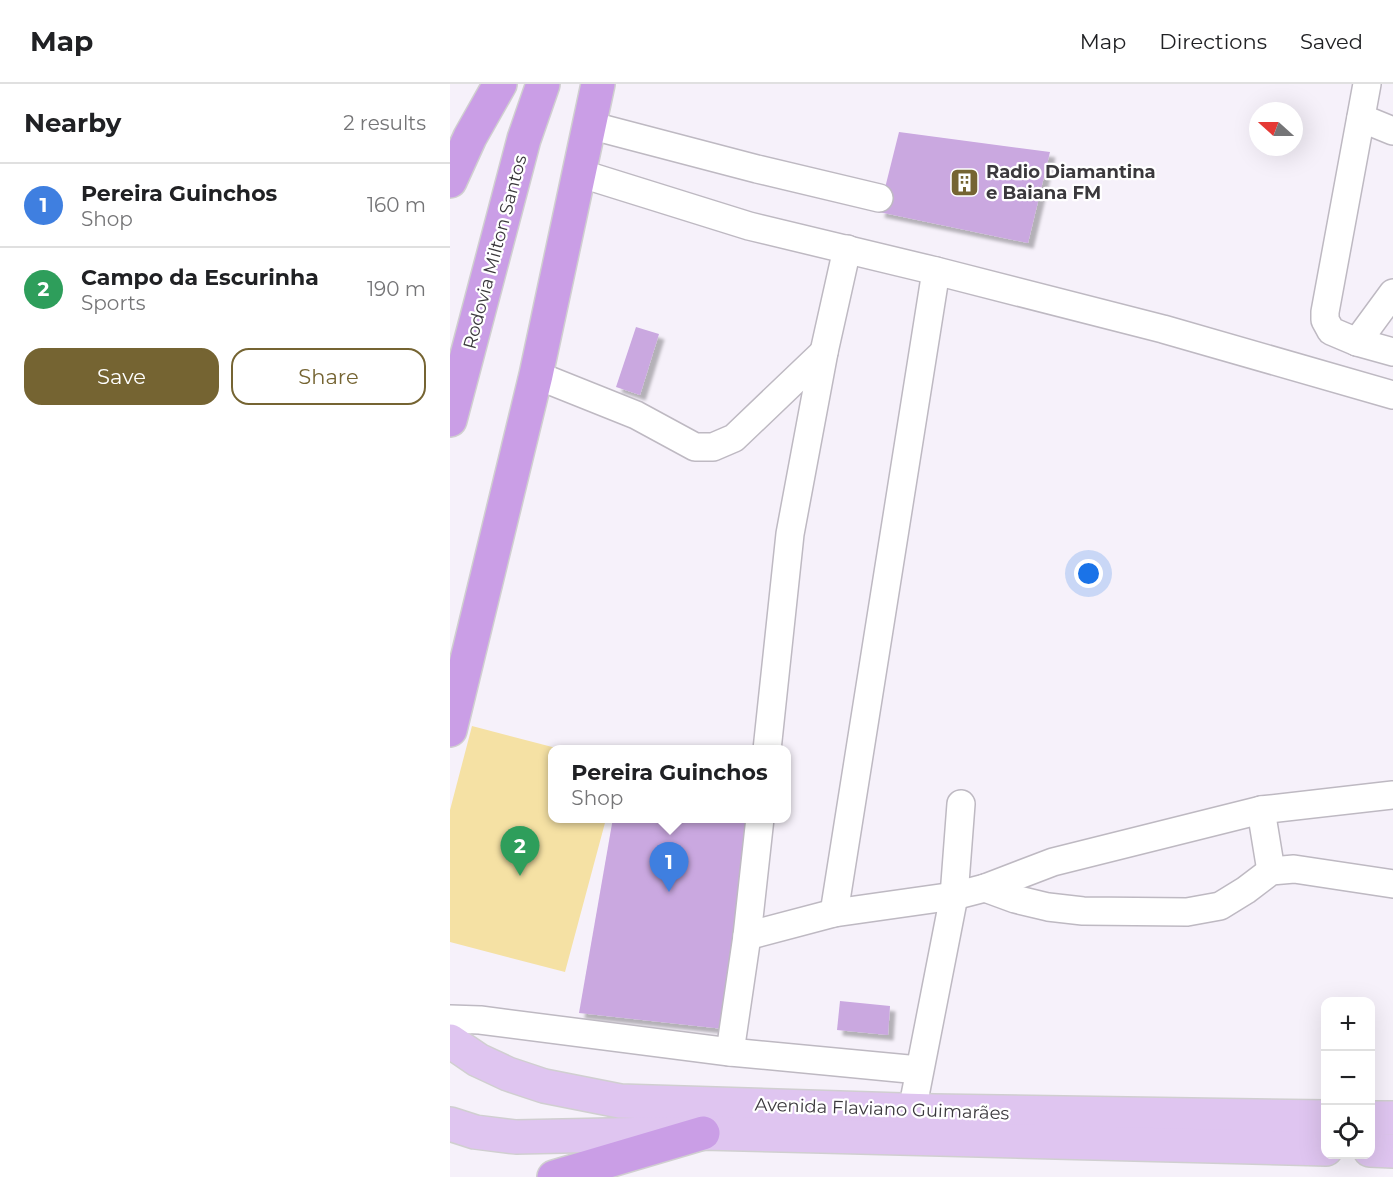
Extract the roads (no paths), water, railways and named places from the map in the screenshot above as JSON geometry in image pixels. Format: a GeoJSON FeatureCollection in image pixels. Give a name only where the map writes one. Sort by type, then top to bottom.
{"type":"FeatureCollection","features":[{"type":"Feature","properties":{"kind":"highway"},"geometry":{"type":"LineString","coordinates":[[450,181],[470,138],[500,84]]}},
{"type":"Feature","properties":{"kind":"highway","name":"Rodovia Milton Santos"},"geometry":{"type":"LineString","coordinates":[[450,420],[525,139],[543,84]]}},
{"type":"Feature","properties":{"kind":"highway"},"geometry":{"type":"LineString","coordinates":[[450,730],[536,375],[598,84]]}},
{"type":"Feature","properties":{"kind":"highway"},"geometry":{"type":"LineString","coordinates":[[554,1177],[703,1133]]}},
{"type":"Feature","properties":{"kind":"main road","name":"Avenida Flaviano Guimarães"},"geometry":{"type":"LineString","coordinates":[[450,1041],[478,1060],[508,1074],[544,1086],[620,1101],[912,1111],[1321,1117]]}},
{"type":"Feature","properties":{"kind":"main road"},"geometry":{"type":"LineString","coordinates":[[1375,1118],[1393,1118]]}},
{"type":"Feature","properties":{"kind":"main road","name":"Avenida Flaviano Guimarães"},"geometry":{"type":"LineString","coordinates":[[450,1124],[475,1132],[516,1137],[703,1133],[1321,1149]]}},
{"type":"Feature","properties":{"kind":"main road"},"geometry":{"type":"LineString","coordinates":[[1375,1150],[1393,1150]]}},
{"type":"Feature","properties":{"kind":"street"},"geometry":{"type":"LineString","coordinates":[[1367,84],[1325,320],[1331,331],[1357,342],[1393,352]]}},
{"type":"Feature","properties":{"kind":"street"},"geometry":{"type":"LineString","coordinates":[[1361,118],[1393,131]]}},
{"type":"Feature","properties":{"kind":"street"},"geometry":{"type":"LineString","coordinates":[[589,124],[758,169],[879,198]]}},
{"type":"Feature","properties":{"kind":"street"},"geometry":{"type":"LineString","coordinates":[[579,173],[749,226],[1163,329],[1393,395]]}},
{"type":"Feature","properties":{"kind":"street"},"geometry":{"type":"LineString","coordinates":[[768,745],[790,534],[847,249]]}},
{"type":"Feature","properties":{"kind":"street"},"geometry":{"type":"LineString","coordinates":[[834,913],[936,271]]}},
{"type":"Feature","properties":{"kind":"street"},"geometry":{"type":"LineString","coordinates":[[1357,342],[1393,293]]}},
{"type":"Feature","properties":{"kind":"street"},"geometry":{"type":"LineString","coordinates":[[536,375],[636,416],[695,447],[713,447],[734,438],[825,352]]}},
{"type":"Feature","properties":{"kind":"street"},"geometry":{"type":"LineString","coordinates":[[747,936],[834,913],[954,896],[985,888],[1053,862],[1261,810],[1393,795]]}},
{"type":"Feature","properties":{"kind":"street"},"geometry":{"type":"LineString","coordinates":[[912,1111],[954,896],[962,804]]}},
{"type":"Feature","properties":{"kind":"street"},"geometry":{"type":"LineString","coordinates":[[1261,810],[1271,871]]}},
{"type":"Feature","properties":{"kind":"street"},"geometry":{"type":"LineString","coordinates":[[730,1052],[747,936],[760,823]]}},
{"type":"Feature","properties":{"kind":"street"},"geometry":{"type":"LineString","coordinates":[[985,888],[1048,907],[1083,911],[1186,912],[1220,906],[1271,871],[1294,869],[1393,884]]}},
{"type":"Feature","properties":{"kind":"street"},"geometry":{"type":"LineString","coordinates":[[450,1019],[480,1020],[730,1052],[919,1070]]}},
{"type":"Feature","properties":{"kind":"place","name":"Radio Diamantina e Baiana FM"},"geometry":{"type":"Point","coordinates":[965,182]}},
{"type":"Feature","properties":{"kind":"place","name":"Campo da Escurinha"},"geometry":{"type":"Point","coordinates":[520,876]}},
{"type":"Feature","properties":{"kind":"place","name":"Pereira Guinchos"},"geometry":{"type":"Point","coordinates":[669,892]}}]}
